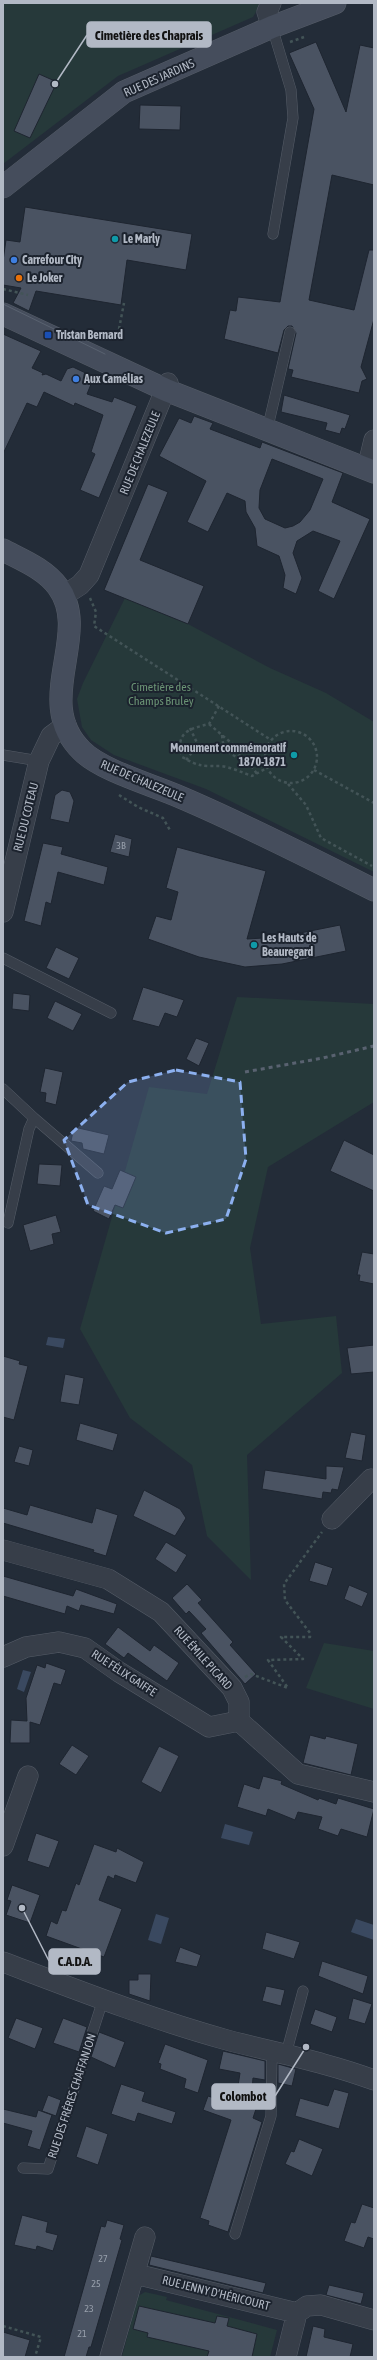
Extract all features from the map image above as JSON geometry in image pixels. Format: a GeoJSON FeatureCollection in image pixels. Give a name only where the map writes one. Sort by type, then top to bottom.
{"type":"FeatureCollection","features":[{"type":"Feature","properties":{"kind":"street"},"geometry":{"type":"LineString","coordinates":[[270,3],[268,12],[275,37]]}},
{"type":"Feature","properties":{"kind":"street","name":"RUE DES JARDINS"},"geometry":{"type":"LineString","coordinates":[[3,187],[124,92],[275,37],[335,3]]}},
{"type":"Feature","properties":{"kind":"street"},"geometry":{"type":"LineString","coordinates":[[3,314],[167,386],[371,467]]}},
{"type":"Feature","properties":{"kind":"street"},"geometry":{"type":"LineString","coordinates":[[167,386],[270,422],[371,467]]}},
{"type":"Feature","properties":{"kind":"street","name":"RUE DE CHALEZEULE"},"geometry":{"type":"LineString","coordinates":[[167,386],[89,575],[80,585],[63,596],[70,614],[60,690],[66,725],[82,751],[95,761],[202,807],[374,890]]}},
{"type":"Feature","properties":{"kind":"street"},"geometry":{"type":"LineString","coordinates":[[371,467],[374,440]]}},
{"type":"Feature","properties":{"kind":"street"},"geometry":{"type":"LineString","coordinates":[[3,550],[33,566],[48,577],[63,596]]}},
{"type":"Feature","properties":{"kind":"street","name":"RUE DU COTEAU"},"geometry":{"type":"LineString","coordinates":[[4,901],[39,761],[51,736],[66,725]]}},
{"type":"Feature","properties":{"kind":"street"},"geometry":{"type":"LineString","coordinates":[[332,1519],[373,1479]]}},
{"type":"Feature","properties":{"kind":"street","name":"RUE ÉMILE PICARD"},"geometry":{"type":"LineString","coordinates":[[3,1550],[108,1579],[161,1612],[232,1688],[239,1702],[239,1721]]}},
{"type":"Feature","properties":{"kind":"street","name":"RUE FÉLIX GAIFFE"},"geometry":{"type":"LineString","coordinates":[[3,1658],[26,1647],[60,1642],[85,1648],[119,1672],[210,1727],[239,1721]]}},
{"type":"Feature","properties":{"kind":"street"},"geometry":{"type":"LineString","coordinates":[[239,1721],[298,1774],[374,1792]]}},
{"type":"Feature","properties":{"kind":"street"},"geometry":{"type":"LineString","coordinates":[[3,1846],[28,1776]]}},
{"type":"Feature","properties":{"kind":"street"},"geometry":{"type":"LineString","coordinates":[[3,1962],[102,2000],[226,2039],[349,2070],[374,2080]]}},
{"type":"Feature","properties":{"kind":"street"},"geometry":{"type":"LineString","coordinates":[[110,2357],[146,2237]]}},
{"type":"Feature","properties":{"kind":"street","name":"RUE JENNY D'HÉRICOURT"},"geometry":{"type":"LineString","coordinates":[[135,2274],[296,2313]]}},
{"type":"Feature","properties":{"kind":"street"},"geometry":{"type":"LineString","coordinates":[[286,2357],[296,2313],[307,2306],[321,2305],[374,2320]]}},
{"type":"Feature","properties":{"kind":"lane"},"geometry":{"type":"LineString","coordinates":[[273,234],[293,118],[291,90],[275,37]]}},
{"type":"Feature","properties":{"kind":"lane"},"geometry":{"type":"LineString","coordinates":[[270,422],[290,332]]}},
{"type":"Feature","properties":{"kind":"lane"},"geometry":{"type":"LineString","coordinates":[[3,755],[39,761]]}},
{"type":"Feature","properties":{"kind":"lane"},"geometry":{"type":"LineString","coordinates":[[3,958],[111,1013]]}},
{"type":"Feature","properties":{"kind":"lane"},"geometry":{"type":"LineString","coordinates":[[3,1089],[98,1173]]}},
{"type":"Feature","properties":{"kind":"lane"},"geometry":{"type":"LineString","coordinates":[[8,1223],[29,1130],[34,1118]]}},
{"type":"Feature","properties":{"kind":"lane"},"geometry":{"type":"LineString","coordinates":[[235,2234],[271,2116],[279,2053],[302,1991]]}},
{"type":"Feature","properties":{"kind":"lane","name":"RUE DES FRÈRES CHAFFANJON"},"geometry":{"type":"LineString","coordinates":[[23,2168],[48,2169],[102,2000]]}},
{"type":"Feature","properties":{"kind":"path"},"geometry":{"type":"LineString","coordinates":[[275,37],[307,36]]}},
{"type":"Feature","properties":{"kind":"path"},"geometry":{"type":"LineString","coordinates":[[3,289],[28,295]]}},
{"type":"Feature","properties":{"kind":"path"},"geometry":{"type":"LineString","coordinates":[[119,329],[124,303]]}},
{"type":"Feature","properties":{"kind":"path"},"geometry":{"type":"LineString","coordinates":[[89,596],[96,612],[94,626],[271,740]]}},
{"type":"Feature","properties":{"kind":"path"},"geometry":{"type":"LineString","coordinates":[[219,706],[208,724],[190,728],[182,736],[179,747],[182,757],[186,760],[209,768],[222,766],[252,776],[267,768]]}},
{"type":"Feature","properties":{"kind":"path"},"geometry":{"type":"LineString","coordinates":[[208,724],[244,753],[257,774]]}},
{"type":"Feature","properties":{"kind":"path"},"geometry":{"type":"LineString","coordinates":[[190,728],[198,745]]}},
{"type":"Feature","properties":{"kind":"path"},"geometry":{"type":"LineString","coordinates":[[288,783],[305,779],[314,770],[317,757],[316,749],[306,735],[289,730],[281,732],[271,740],[265,752],[267,768],[272,776],[288,783],[306,805],[321,838],[374,867]]}},
{"type":"Feature","properties":{"kind":"path"},"geometry":{"type":"LineString","coordinates":[[222,735],[223,746],[228,754],[237,757],[244,753]]}},
{"type":"Feature","properties":{"kind":"path"},"geometry":{"type":"LineString","coordinates":[[198,745],[223,746]]}},
{"type":"Feature","properties":{"kind":"path"},"geometry":{"type":"LineString","coordinates":[[186,760],[198,745]]}},
{"type":"Feature","properties":{"kind":"path"},"geometry":{"type":"LineString","coordinates":[[314,770],[374,803]]}},
{"type":"Feature","properties":{"kind":"path"},"geometry":{"type":"LineString","coordinates":[[118,795],[138,807],[163,818],[172,832]]}},
{"type":"Feature","properties":{"kind":"path"},"geometry":{"type":"LineString","coordinates":[[232,1688],[247,1675],[251,1674],[288,1688],[268,1660],[303,1659],[281,1637],[310,1637],[310,1633],[285,1600],[284,1584],[332,1519]]}},
{"type":"Feature","properties":{"kind":"path"},"geometry":{"type":"LineString","coordinates":[[3,2326],[41,2337],[35,2357]]}},
{"type":"Feature","properties":{"kind":"highlighted area"},"geometry":{"type":"Polygon","coordinates":[[[176,1070],[240,1082],[246,1159],[226,1219],[166,1233],[88,1205],[64,1140],[128,1082],[176,1070]]]}},
{"type":"Feature","properties":{"kind":"green space"},"geometry":{"type":"Polygon","coordinates":[[[3,3],[261,3],[253,17],[118,76],[3,164],[3,3]]]}},
{"type":"Feature","properties":{"kind":"green space","name":"Cimetière des Champs Bruley"},"geometry":{"type":"Polygon","coordinates":[[[125,598],[188,624],[270,668],[326,693],[374,722],[374,872],[206,789],[114,755],[91,740],[82,727],[77,699],[83,683],[125,598]]]}},
{"type":"Feature","properties":{"kind":"green space"},"geometry":{"type":"Polygon","coordinates":[[[237,997],[374,1004],[374,1102],[268,1167],[250,1248],[261,1324],[336,1316],[342,1373],[247,1455],[251,1580],[207,1536],[192,1465],[130,1418],[80,1329],[149,1087],[207,1094],[237,997]]]}},
{"type":"Feature","properties":{"kind":"green space"},"geometry":{"type":"Polygon","coordinates":[[[324,1643],[374,1651],[374,1709],[306,1688],[324,1643]]]}},
{"type":"Feature","properties":{"kind":"green space"},"geometry":{"type":"Polygon","coordinates":[[[145,2292],[167,2297],[166,2300],[277,2330],[270,2357],[122,2357],[138,2296],[145,2292]]]}},
{"type":"Feature","properties":{"kind":"water"},"geometry":{"type":"Polygon","coordinates":[[[48,1337],[65,1339],[63,1348],[46,1345],[48,1337]]]}},
{"type":"Feature","properties":{"kind":"water"},"geometry":{"type":"Polygon","coordinates":[[[23,1670],[31,1672],[24,1692],[17,1689],[23,1670]]]}},
{"type":"Feature","properties":{"kind":"water"},"geometry":{"type":"Polygon","coordinates":[[[225,1824],[253,1832],[249,1845],[221,1838],[225,1824]]]}},
{"type":"Feature","properties":{"kind":"water"},"geometry":{"type":"Polygon","coordinates":[[[156,1914],[169,1918],[161,1944],[148,1940],[156,1914]]]}},
{"type":"Feature","properties":{"kind":"water"},"geometry":{"type":"Polygon","coordinates":[[[356,1919],[374,1925],[374,1940],[351,1932],[356,1919]]]}},
{"type":"Feature","properties":{"kind":"building"},"geometry":{"type":"Polygon","coordinates":[[[316,42],[346,112],[360,45],[374,48],[374,185],[332,175],[309,300],[354,310],[369,250],[374,250],[374,319],[361,367],[367,379],[362,381],[359,393],[291,377],[293,370],[288,369],[296,333],[292,326],[288,326],[284,330],[278,353],[224,339],[230,310],[236,311],[238,297],[280,302],[314,109],[289,53],[316,42]]]}},
{"type":"Feature","properties":{"kind":"building"},"geometry":{"type":"Polygon","coordinates":[[[39,74],[57,82],[30,138],[14,131],[39,74]]]}},
{"type":"Feature","properties":{"kind":"building"},"geometry":{"type":"Polygon","coordinates":[[[140,105],[181,106],[180,130],[139,129],[140,105]]]}},
{"type":"Feature","properties":{"kind":"building"},"geometry":{"type":"Polygon","coordinates":[[[25,207],[192,234],[186,270],[127,260],[121,305],[36,291],[29,311],[13,303],[21,288],[3,285],[3,261],[6,240],[20,242],[25,207]]]}},
{"type":"Feature","properties":{"kind":"building"},"geometry":{"type":"Polygon","coordinates":[[[3,334],[41,351],[32,368],[43,373],[42,375],[46,374],[61,381],[67,369],[73,367],[94,377],[87,394],[112,402],[114,397],[137,406],[99,498],[80,490],[95,454],[91,452],[103,415],[75,403],[74,406],[44,392],[37,407],[27,403],[3,454],[3,334]]]}},
{"type":"Feature","properties":{"kind":"building"},"geometry":{"type":"Polygon","coordinates":[[[284,395],[350,415],[345,429],[342,428],[340,434],[325,430],[327,423],[281,412],[284,395]]]}},
{"type":"Feature","properties":{"kind":"building"},"geometry":{"type":"Polygon","coordinates":[[[194,416],[213,423],[210,429],[260,448],[262,442],[343,473],[332,502],[370,519],[334,599],[318,591],[340,541],[313,531],[297,541],[293,553],[302,578],[296,594],[283,588],[285,575],[279,556],[257,546],[255,528],[246,512],[245,501],[227,493],[208,532],[187,522],[206,481],[159,456],[179,418],[191,423],[194,416]],[[272,459],[260,490],[259,508],[265,519],[285,528],[300,522],[310,510],[323,479],[272,459]]]}},
{"type":"Feature","properties":{"kind":"building"},"geometry":{"type":"Polygon","coordinates":[[[148,484],[168,492],[140,560],[204,586],[188,624],[104,590],[148,484]]]}},
{"type":"Feature","properties":{"kind":"building"},"geometry":{"type":"Polygon","coordinates":[[[62,790],[70,792],[74,801],[69,823],[50,819],[55,795],[62,790]]]}},
{"type":"Feature","properties":{"kind":"building"},"geometry":{"type":"Polygon","coordinates":[[[115,834],[132,839],[129,857],[110,852],[115,834]]]}},
{"type":"Feature","properties":{"kind":"building"},"geometry":{"type":"Polygon","coordinates":[[[43,843],[63,847],[61,854],[108,867],[104,885],[58,872],[51,904],[46,902],[41,926],[24,921],[43,843]]]}},
{"type":"Feature","properties":{"kind":"building"},"geometry":{"type":"Polygon","coordinates":[[[177,847],[266,871],[247,939],[280,937],[340,925],[346,951],[282,964],[245,967],[199,957],[148,939],[156,916],[171,920],[178,892],[166,888],[177,847]]]}},
{"type":"Feature","properties":{"kind":"building"},"geometry":{"type":"Polygon","coordinates":[[[56,947],[79,958],[69,979],[46,968],[56,947]]]}},
{"type":"Feature","properties":{"kind":"building"},"geometry":{"type":"Polygon","coordinates":[[[143,987],[184,1000],[177,1017],[165,1013],[159,1027],[132,1020],[143,987]]]}},
{"type":"Feature","properties":{"kind":"building"},"geometry":{"type":"Polygon","coordinates":[[[13,993],[30,995],[29,1011],[12,1009],[13,993]]]}},
{"type":"Feature","properties":{"kind":"building"},"geometry":{"type":"Polygon","coordinates":[[[55,1001],[82,1014],[73,1031],[47,1018],[55,1001]]]}},
{"type":"Feature","properties":{"kind":"building"},"geometry":{"type":"Polygon","coordinates":[[[196,1038],[209,1043],[199,1066],[186,1059],[196,1038]]]}},
{"type":"Feature","properties":{"kind":"building"},"geometry":{"type":"Polygon","coordinates":[[[45,1068],[63,1072],[56,1105],[45,1102],[46,1093],[40,1092],[45,1068]]]}},
{"type":"Feature","properties":{"kind":"building"},"geometry":{"type":"Polygon","coordinates":[[[74,1127],[109,1135],[104,1154],[83,1149],[82,1143],[71,1141],[74,1127]]]}},
{"type":"Feature","properties":{"kind":"building"},"geometry":{"type":"Polygon","coordinates":[[[344,1140],[374,1155],[374,1191],[330,1171],[344,1140]]]}},
{"type":"Feature","properties":{"kind":"building"},"geometry":{"type":"Polygon","coordinates":[[[39,1164],[62,1165],[60,1186],[37,1184],[39,1164]]]}},
{"type":"Feature","properties":{"kind":"building"},"geometry":{"type":"Polygon","coordinates":[[[120,1170],[136,1177],[123,1208],[115,1205],[109,1219],[93,1211],[104,1186],[112,1189],[120,1170]]]}},
{"type":"Feature","properties":{"kind":"building"},"geometry":{"type":"Polygon","coordinates":[[[56,1215],[61,1232],[52,1234],[54,1244],[30,1251],[23,1225],[56,1215]]]}},
{"type":"Feature","properties":{"kind":"building"},"geometry":{"type":"Polygon","coordinates":[[[362,1252],[374,1254],[374,1284],[359,1281],[360,1275],[357,1275],[362,1252]]]}},
{"type":"Feature","properties":{"kind":"building"},"geometry":{"type":"Polygon","coordinates":[[[374,1345],[374,1372],[351,1374],[347,1348],[374,1345]]]}},
{"type":"Feature","properties":{"kind":"building"},"geometry":{"type":"Polygon","coordinates":[[[3,1356],[20,1361],[19,1364],[28,1366],[14,1420],[3,1417],[3,1356]]]}},
{"type":"Feature","properties":{"kind":"building"},"geometry":{"type":"Polygon","coordinates":[[[65,1374],[84,1378],[79,1405],[60,1402],[65,1374]]]}},
{"type":"Feature","properties":{"kind":"building"},"geometry":{"type":"Polygon","coordinates":[[[80,1423],[118,1434],[113,1451],[76,1440],[80,1423]]]}},
{"type":"Feature","properties":{"kind":"building"},"geometry":{"type":"Polygon","coordinates":[[[351,1432],[366,1435],[362,1461],[345,1458],[351,1432]]]}},
{"type":"Feature","properties":{"kind":"building"},"geometry":{"type":"Polygon","coordinates":[[[19,1446],[33,1450],[29,1466],[14,1462],[19,1446]]]}},
{"type":"Feature","properties":{"kind":"building"},"geometry":{"type":"Polygon","coordinates":[[[326,1466],[344,1467],[338,1490],[332,1489],[331,1493],[323,1492],[322,1499],[262,1489],[265,1470],[326,1479],[326,1466]]]}},
{"type":"Feature","properties":{"kind":"building"},"geometry":{"type":"Polygon","coordinates":[[[144,1490],[180,1509],[186,1518],[175,1536],[133,1516],[144,1490]]]}},
{"type":"Feature","properties":{"kind":"building"},"geometry":{"type":"Polygon","coordinates":[[[30,1505],[92,1523],[96,1508],[118,1515],[106,1556],[93,1552],[94,1550],[3,1523],[3,1508],[27,1515],[30,1505]]]}},
{"type":"Feature","properties":{"kind":"building"},"geometry":{"type":"Polygon","coordinates":[[[166,1542],[187,1555],[176,1573],[155,1559],[166,1542]]]}},
{"type":"Feature","properties":{"kind":"building"},"geometry":{"type":"Polygon","coordinates":[[[315,1562],[333,1568],[327,1586],[309,1581],[315,1562]]]}},
{"type":"Feature","properties":{"kind":"building"},"geometry":{"type":"Polygon","coordinates":[[[3,1576],[73,1596],[76,1589],[117,1604],[114,1614],[81,1605],[79,1611],[67,1606],[65,1614],[3,1596],[3,1576]]]}},
{"type":"Feature","properties":{"kind":"building"},"geometry":{"type":"Polygon","coordinates":[[[187,1584],[202,1600],[198,1603],[233,1642],[230,1645],[256,1674],[245,1684],[201,1633],[206,1629],[189,1611],[186,1614],[172,1598],[187,1584]]]}},
{"type":"Feature","properties":{"kind":"building"},"geometry":{"type":"Polygon","coordinates":[[[349,1585],[368,1593],[362,1607],[344,1599],[349,1585]]]}},
{"type":"Feature","properties":{"kind":"building"},"geometry":{"type":"Polygon","coordinates":[[[118,1627],[150,1651],[154,1645],[179,1663],[167,1681],[128,1653],[124,1658],[105,1644],[118,1627]]]}},
{"type":"Feature","properties":{"kind":"building"},"geometry":{"type":"Polygon","coordinates":[[[46,1663],[66,1670],[61,1685],[54,1683],[40,1725],[30,1722],[30,1743],[10,1743],[11,1720],[27,1721],[26,1698],[37,1665],[45,1668],[46,1663]]]}},
{"type":"Feature","properties":{"kind":"building"},"geometry":{"type":"Polygon","coordinates":[[[310,1735],[325,1739],[326,1736],[358,1744],[351,1775],[303,1763],[310,1735]]]}},
{"type":"Feature","properties":{"kind":"building"},"geometry":{"type":"Polygon","coordinates":[[[72,1745],[89,1756],[76,1775],[59,1764],[72,1745]]]}},
{"type":"Feature","properties":{"kind":"building"},"geometry":{"type":"Polygon","coordinates":[[[159,1746],[179,1756],[161,1793],[141,1782],[159,1746]]]}},
{"type":"Feature","properties":{"kind":"building"},"geometry":{"type":"Polygon","coordinates":[[[263,1776],[282,1781],[281,1784],[318,1800],[319,1798],[336,1804],[338,1798],[374,1809],[367,1837],[341,1829],[338,1836],[318,1829],[322,1817],[298,1812],[295,1820],[268,1809],[266,1816],[237,1807],[244,1784],[259,1789],[263,1776]]]}},
{"type":"Feature","properties":{"kind":"building"},"geometry":{"type":"Polygon","coordinates":[[[36,1833],[59,1841],[49,1868],[27,1861],[36,1833]]]}},
{"type":"Feature","properties":{"kind":"building"},"geometry":{"type":"Polygon","coordinates":[[[94,1844],[116,1852],[117,1848],[144,1862],[136,1883],[115,1875],[114,1879],[108,1876],[99,1900],[122,1909],[104,1957],[46,1936],[51,1921],[57,1924],[62,1910],[66,1911],[76,1883],[79,1885],[94,1844]]]}},
{"type":"Feature","properties":{"kind":"building"},"geometry":{"type":"Polygon","coordinates":[[[12,1885],[40,1895],[30,1923],[6,1915],[11,1901],[7,1900],[12,1885]]]}},
{"type":"Feature","properties":{"kind":"building"},"geometry":{"type":"Polygon","coordinates":[[[266,1932],[300,1942],[294,1959],[262,1949],[266,1932]]]}},
{"type":"Feature","properties":{"kind":"building"},"geometry":{"type":"Polygon","coordinates":[[[180,1947],[201,1955],[197,1967],[175,1962],[180,1947]]]}},
{"type":"Feature","properties":{"kind":"building"},"geometry":{"type":"Polygon","coordinates":[[[322,1961],[368,1976],[363,1994],[318,1976],[322,1961]]]}},
{"type":"Feature","properties":{"kind":"building"},"geometry":{"type":"Polygon","coordinates":[[[138,1974],[151,1974],[150,2001],[129,1994],[129,1980],[138,1980],[138,1974]]]}},
{"type":"Feature","properties":{"kind":"building"},"geometry":{"type":"Polygon","coordinates":[[[266,1986],[285,1990],[281,2006],[262,2001],[266,1986]]]}},
{"type":"Feature","properties":{"kind":"building"},"geometry":{"type":"Polygon","coordinates":[[[353,1998],[372,2004],[365,2024],[348,2019],[353,1998]]]}},
{"type":"Feature","properties":{"kind":"building"},"geometry":{"type":"Polygon","coordinates":[[[315,2009],[337,2017],[332,2032],[310,2024],[315,2009]]]}},
{"type":"Feature","properties":{"kind":"building"},"geometry":{"type":"Polygon","coordinates":[[[16,2018],[43,2028],[35,2049],[8,2038],[16,2018]]]}},
{"type":"Feature","properties":{"kind":"building"},"geometry":{"type":"Polygon","coordinates":[[[63,2018],[87,2027],[79,2052],[53,2043],[63,2018]]]}},
{"type":"Feature","properties":{"kind":"building"},"geometry":{"type":"Polygon","coordinates":[[[99,2032],[125,2042],[115,2068],[91,2057],[99,2032]]]}},
{"type":"Feature","properties":{"kind":"building"},"geometry":{"type":"Polygon","coordinates":[[[165,2044],[208,2060],[198,2093],[184,2088],[186,2079],[160,2069],[161,2064],[158,2063],[165,2044]]]}},
{"type":"Feature","properties":{"kind":"building"},"geometry":{"type":"Polygon","coordinates":[[[223,2051],[265,2061],[265,2080],[253,2078],[251,2101],[258,2103],[253,2118],[262,2122],[228,2232],[208,2225],[209,2221],[200,2218],[231,2120],[203,2110],[208,2096],[235,2105],[240,2073],[219,2069],[223,2051]]]}},
{"type":"Feature","properties":{"kind":"building"},"geometry":{"type":"Polygon","coordinates":[[[278,2064],[296,2069],[292,2086],[278,2083],[278,2064]]]}},
{"type":"Feature","properties":{"kind":"building"},"geometry":{"type":"Polygon","coordinates":[[[121,2084],[145,2092],[142,2101],[176,2112],[172,2124],[138,2113],[135,2122],[111,2114],[121,2084]]]}},
{"type":"Feature","properties":{"kind":"building"},"geometry":{"type":"Polygon","coordinates":[[[334,2089],[349,2093],[339,2129],[295,2116],[300,2098],[328,2106],[334,2089]]]}},
{"type":"Feature","properties":{"kind":"building"},"geometry":{"type":"Polygon","coordinates":[[[48,2095],[61,2100],[56,2116],[42,2111],[48,2095]]]}},
{"type":"Feature","properties":{"kind":"building"},"geometry":{"type":"Polygon","coordinates":[[[3,2109],[36,2117],[38,2110],[52,2115],[40,2150],[27,2146],[32,2131],[3,2123],[3,2109]]]}},
{"type":"Feature","properties":{"kind":"building"},"geometry":{"type":"Polygon","coordinates":[[[86,2126],[108,2134],[98,2165],[76,2157],[86,2126]]]}},
{"type":"Feature","properties":{"kind":"building"},"geometry":{"type":"Polygon","coordinates":[[[299,2139],[323,2149],[312,2176],[285,2164],[291,2151],[294,2152],[299,2139]]]}},
{"type":"Feature","properties":{"kind":"building"},"geometry":{"type":"Polygon","coordinates":[[[362,2204],[374,2208],[374,2239],[368,2237],[364,2248],[344,2241],[351,2222],[355,2223],[362,2204]]]}},
{"type":"Feature","properties":{"kind":"building"},"geometry":{"type":"Polygon","coordinates":[[[22,2215],[48,2222],[46,2232],[58,2235],[53,2251],[37,2246],[36,2250],[14,2245],[22,2215]]]}},
{"type":"Feature","properties":{"kind":"building"},"geometry":{"type":"Polygon","coordinates":[[[107,2220],[124,2225],[120,2239],[122,2240],[91,2347],[89,2347],[86,2357],[64,2357],[101,2226],[105,2227],[107,2220]]]}},
{"type":"Feature","properties":{"kind":"building"},"geometry":{"type":"Polygon","coordinates":[[[151,2256],[266,2283],[263,2293],[149,2265],[151,2256]]]}},
{"type":"Feature","properties":{"kind":"building"},"geometry":{"type":"Polygon","coordinates":[[[329,2285],[364,2293],[361,2304],[326,2295],[329,2285]]]}},
{"type":"Feature","properties":{"kind":"building"},"geometry":{"type":"Polygon","coordinates":[[[139,2306],[215,2323],[217,2316],[229,2318],[227,2326],[257,2334],[252,2357],[207,2357],[209,2351],[147,2337],[148,2333],[133,2329],[139,2306]]]}},
{"type":"Feature","properties":{"kind":"building"},"geometry":{"type":"Polygon","coordinates":[[[313,2326],[325,2329],[324,2337],[353,2344],[350,2357],[306,2357],[313,2326]]]}},
{"type":"Feature","properties":{"kind":"building"},"geometry":{"type":"Polygon","coordinates":[[[3,2332],[30,2340],[25,2357],[3,2357],[3,2332]]]}},
{"type":"Feature","properties":{"kind":"tram line"},"geometry":{"type":"LineString","coordinates":[[3,304],[105,354]]}},
{"type":"Feature","properties":{"kind":"railway"},"geometry":{"type":"LineString","coordinates":[[245,1072],[323,1058],[374,1046]]}},
{"type":"Feature","properties":{"kind":"place","name":"Cimetière des Chaprais"},"geometry":{"type":"Point","coordinates":[55,84]}},
{"type":"Feature","properties":{"kind":"place","name":"Le Marly"},"geometry":{"type":"Point","coordinates":[115,239]}},
{"type":"Feature","properties":{"kind":"place","name":"Carrefour City"},"geometry":{"type":"Point","coordinates":[14,260]}},
{"type":"Feature","properties":{"kind":"place","name":"Le Joker"},"geometry":{"type":"Point","coordinates":[19,278]}},
{"type":"Feature","properties":{"kind":"place","name":"Tristan Bernard"},"geometry":{"type":"Point","coordinates":[48,335]}},
{"type":"Feature","properties":{"kind":"place","name":"Aux Camélias"},"geometry":{"type":"Point","coordinates":[76,379]}},
{"type":"Feature","properties":{"kind":"place","name":"Monument commémoratif 1870-1871"},"geometry":{"type":"Point","coordinates":[294,755]}},
{"type":"Feature","properties":{"kind":"place","name":"Les Hauts de Beauregard"},"geometry":{"type":"Point","coordinates":[254,945]}},
{"type":"Feature","properties":{"kind":"place","name":"C.A.D.A."},"geometry":{"type":"Point","coordinates":[22,1908]}},
{"type":"Feature","properties":{"kind":"place","name":"Colombot"},"geometry":{"type":"Point","coordinates":[306,2047]}}]}
